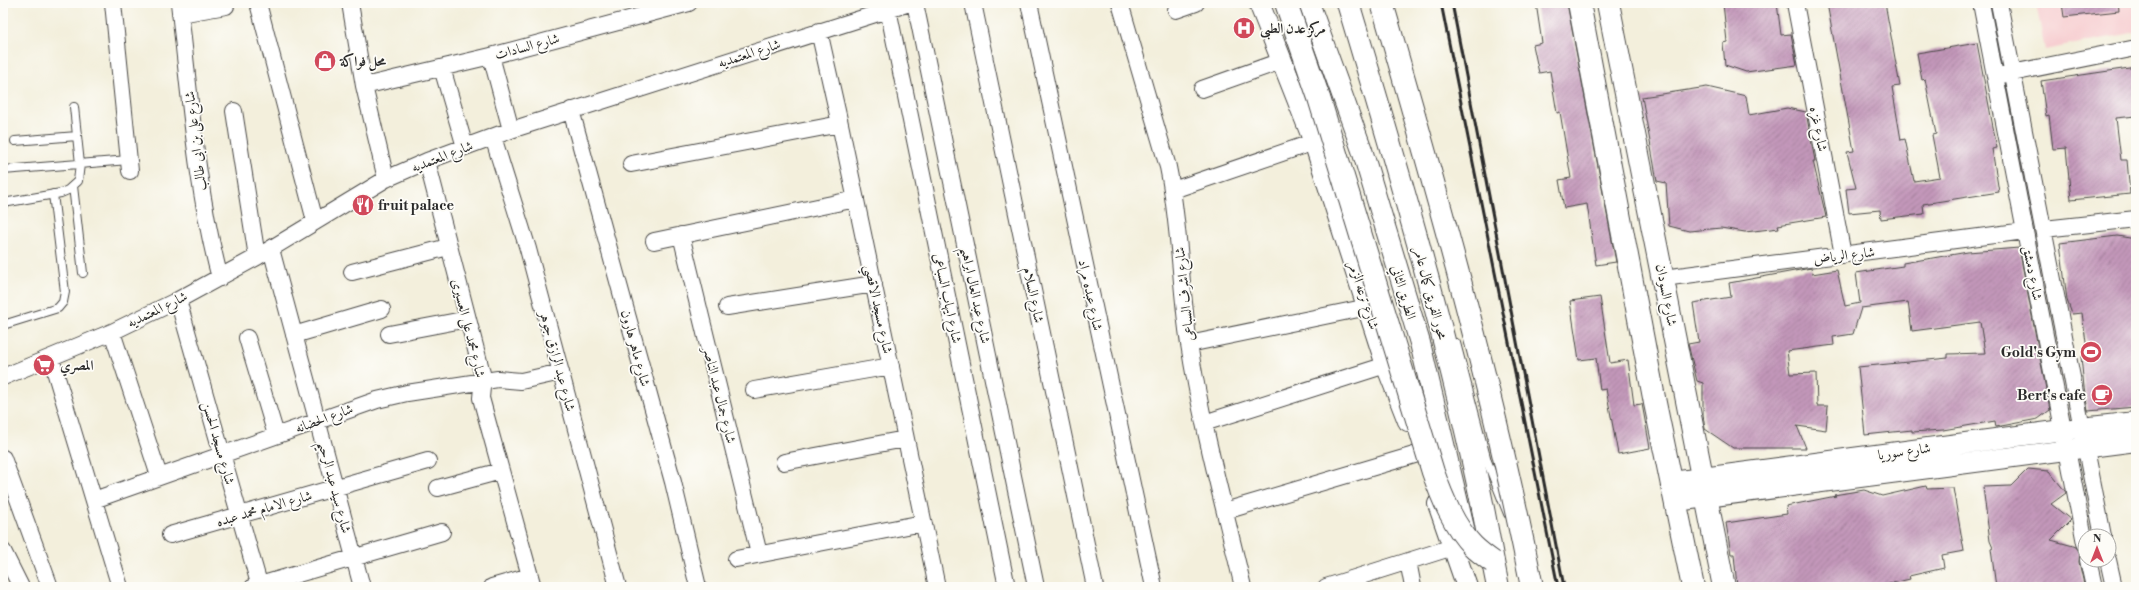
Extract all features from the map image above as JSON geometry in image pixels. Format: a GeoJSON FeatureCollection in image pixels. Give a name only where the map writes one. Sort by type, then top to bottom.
{"type":"FeatureCollection","features":[{"type":"Feature","properties":{"kind":"main road"},"geometry":{"type":"LineString","coordinates":[[1286,3],[1319,98],[1440,492],[1460,529],[1472,545],[1493,562]]}},
{"type":"Feature","properties":{"kind":"main road","name":"محور الفريق كمال عامر"},"geometry":{"type":"LineString","coordinates":[[1348,3],[1392,150],[1438,319],[1478,483],[1498,587]]}},
{"type":"Feature","properties":{"kind":"main road"},"geometry":{"type":"LineString","coordinates":[[1382,3],[1448,233],[1488,389],[1532,587]]}},
{"type":"Feature","properties":{"kind":"main road"},"geometry":{"type":"LineString","coordinates":[[1579,3],[1655,403],[1693,587]]}},
{"type":"Feature","properties":{"kind":"main road"},"geometry":{"type":"LineString","coordinates":[[1596,3],[1657,338],[1659,366],[1655,403]]}},
{"type":"Feature","properties":{"kind":"main road","name":"شارع السودان"},"geometry":{"type":"LineString","coordinates":[[1608,3],[1724,587]]}},
{"type":"Feature","properties":{"kind":"street"},"geometry":{"type":"LineString","coordinates":[[113,3],[130,166]]}},
{"type":"Feature","properties":{"kind":"street"},"geometry":{"type":"LineString","coordinates":[[258,3],[315,221]]}},
{"type":"Feature","properties":{"kind":"street"},"geometry":{"type":"LineString","coordinates":[[350,3],[364,86],[386,179]]}},
{"type":"Feature","properties":{"kind":"street","name":"شارع السادات"},"geometry":{"type":"LineString","coordinates":[[364,86],[491,56],[690,3]]}},
{"type":"Feature","properties":{"kind":"street","name":"شارع المعتمديه"},"geometry":{"type":"LineString","coordinates":[[3,377],[112,332],[178,300],[264,253],[386,179],[427,161],[571,110],[910,3]]}},
{"type":"Feature","properties":{"kind":"street","name":"شارع عبد العال ابراهيم"},"geometry":{"type":"LineString","coordinates":[[915,3],[1036,587]]}},
{"type":"Feature","properties":{"kind":"street","name":"شارع السلام"},"geometry":{"type":"LineString","coordinates":[[973,3],[1094,587]]}},
{"type":"Feature","properties":{"kind":"street","name":"شارع عبده مراد"},"geometry":{"type":"LineString","coordinates":[[1029,3],[1154,587]]}},
{"type":"Feature","properties":{"kind":"street","name":"شارع اشرف السباعى"},"geometry":{"type":"LineString","coordinates":[[1120,3],[1168,167],[1173,190],[1181,285],[1189,344],[1204,423],[1243,587]]}},
{"type":"Feature","properties":{"kind":"street"},"geometry":{"type":"LineString","coordinates":[[1176,10],[1196,3]]}},
{"type":"Feature","properties":{"kind":"street","name":"شارع ترعه الزمر"},"geometry":{"type":"LineString","coordinates":[[1259,3],[1281,62],[1314,142],[1386,365],[1421,453],[1467,587]]}},
{"type":"Feature","properties":{"kind":"street","name":"الطريق الثاني"},"geometry":{"type":"LineString","coordinates":[[1309,3],[1362,150],[1420,343],[1477,587]]}},
{"type":"Feature","properties":{"kind":"street","name":"شارع غزه"},"geometry":{"type":"LineString","coordinates":[[1795,3],[1843,255]]}},
{"type":"Feature","properties":{"kind":"street","name":"شارع دمشق"},"geometry":{"type":"LineString","coordinates":[[1981,3],[2025,231],[2073,429]]}},
{"type":"Feature","properties":{"kind":"street","name":"شارع دمشق"},"geometry":{"type":"LineString","coordinates":[[1999,3],[2044,229],[2076,448],[2084,528]]}},
{"type":"Feature","properties":{"kind":"street"},"geometry":{"type":"LineString","coordinates":[[180,9],[226,6]]}},
{"type":"Feature","properties":{"kind":"street","name":"شارع على بن ابى طالب"},"geometry":{"type":"LineString","coordinates":[[180,9],[202,199],[209,240],[220,278]]}},
{"type":"Feature","properties":{"kind":"street","name":"شارع ايهاب السباعى"},"geometry":{"type":"LineString","coordinates":[[888,9],[1007,587]]}},
{"type":"Feature","properties":{"kind":"street","name":"شارع مسجد الاقصي"},"geometry":{"type":"LineString","coordinates":[[819,31],[856,199],[937,587]]}},
{"type":"Feature","properties":{"kind":"street"},"geometry":{"type":"LineString","coordinates":[[1995,77],[2136,48]]}},
{"type":"Feature","properties":{"kind":"street"},"geometry":{"type":"LineString","coordinates":[[491,56],[511,130]]}},
{"type":"Feature","properties":{"kind":"street"},"geometry":{"type":"LineString","coordinates":[[1202,89],[1281,62]]}},
{"type":"Feature","properties":{"kind":"street"},"geometry":{"type":"LineString","coordinates":[[442,68],[465,147]]}},
{"type":"Feature","properties":{"kind":"street","name":"شارع ماهر هارون"},"geometry":{"type":"LineString","coordinates":[[571,110],[673,482],[698,587]]}},
{"type":"Feature","properties":{"kind":"street","name":"شارع سيد عبد الرحيم"},"geometry":{"type":"LineString","coordinates":[[234,111],[264,253],[294,335],[362,587]]}},
{"type":"Feature","properties":{"kind":"street"},"geometry":{"type":"LineString","coordinates":[[631,164],[840,124]]}},
{"type":"Feature","properties":{"kind":"street","name":"شارع عبد الرازق جوهر"},"geometry":{"type":"LineString","coordinates":[[493,137],[528,249],[562,372],[618,587]]}},
{"type":"Feature","properties":{"kind":"street"},"geometry":{"type":"LineString","coordinates":[[1173,190],[1314,142]]}},
{"type":"Feature","properties":{"kind":"street","name":"شارع محمد على العسيرى"},"geometry":{"type":"LineString","coordinates":[[427,161],[483,382],[481,398],[531,581]]}},
{"type":"Feature","properties":{"kind":"street"},"geometry":{"type":"LineString","coordinates":[[654,240],[856,199]]}},
{"type":"Feature","properties":{"kind":"street"},"geometry":{"type":"LineString","coordinates":[[2044,229],[2136,219]]}},
{"type":"Feature","properties":{"kind":"street","name":"شارع الرياض"},"geometry":{"type":"LineString","coordinates":[[1663,278],[2025,231]]}},
{"type":"Feature","properties":{"kind":"street","name":"شارع جمال عبد الناصر"},"geometry":{"type":"LineString","coordinates":[[681,235],[759,554]]}},
{"type":"Feature","properties":{"kind":"street"},"geometry":{"type":"LineString","coordinates":[[352,272],[448,247]]}},
{"type":"Feature","properties":{"kind":"street"},"geometry":{"type":"LineString","coordinates":[[727,306],[874,284]]}},
{"type":"Feature","properties":{"kind":"street","name":"شارع مسجد الحسن"},"geometry":{"type":"LineString","coordinates":[[178,300],[240,515],[258,586]]}},
{"type":"Feature","properties":{"kind":"street"},"geometry":{"type":"LineString","coordinates":[[1189,344],[1368,307]]}},
{"type":"Feature","properties":{"kind":"street"},"geometry":{"type":"LineString","coordinates":[[294,335],[382,309]]}},
{"type":"Feature","properties":{"kind":"street"},"geometry":{"type":"LineString","coordinates":[[389,334],[468,319]]}},
{"type":"Feature","properties":{"kind":"street"},"geometry":{"type":"LineString","coordinates":[[112,332],[159,476]]}},
{"type":"Feature","properties":{"kind":"street"},"geometry":{"type":"LineString","coordinates":[[247,338],[276,435]]}},
{"type":"Feature","properties":{"kind":"street"},"geometry":{"type":"LineString","coordinates":[[52,358],[120,587]]}},
{"type":"Feature","properties":{"kind":"street"},"geometry":{"type":"LineString","coordinates":[[1204,423],[1386,365]]}},
{"type":"Feature","properties":{"kind":"street"},"geometry":{"type":"LineString","coordinates":[[754,390],[891,366]]}},
{"type":"Feature","properties":{"kind":"street","name":"شارع الحضانه"},"geometry":{"type":"LineString","coordinates":[[94,500],[376,400],[503,379],[521,381],[562,372]]}},
{"type":"Feature","properties":{"kind":"street","name":"شارع سوريا"},"geometry":{"type":"LineString","coordinates":[[1674,491],[2073,429],[2136,422]]}},
{"type":"Feature","properties":{"kind":"street"},"geometry":{"type":"LineString","coordinates":[[784,462],[905,439]]}},
{"type":"Feature","properties":{"kind":"street","name":"شارع سوريا"},"geometry":{"type":"LineString","coordinates":[[1704,487],[2136,441]]}},
{"type":"Feature","properties":{"kind":"street","name":"شارع دمشق"},"geometry":{"type":"LineString","coordinates":[[2076,448],[2101,528]]}},
{"type":"Feature","properties":{"kind":"street"},"geometry":{"type":"LineString","coordinates":[[1226,511],[1421,453]]}},
{"type":"Feature","properties":{"kind":"street"},"geometry":{"type":"LineString","coordinates":[[3,458],[50,587]]}},
{"type":"Feature","properties":{"kind":"street","name":"شارع الامام محمد عبده"},"geometry":{"type":"LineString","coordinates":[[170,535],[428,460]]}},
{"type":"Feature","properties":{"kind":"street"},"geometry":{"type":"LineString","coordinates":[[438,488],[501,471]]}},
{"type":"Feature","properties":{"kind":"street"},"geometry":{"type":"LineString","coordinates":[[736,559],[924,523]]}},
{"type":"Feature","properties":{"kind":"street"},"geometry":{"type":"LineString","coordinates":[[258,586],[442,532]]}},
{"type":"Feature","properties":{"kind":"street"},"geometry":{"type":"LineString","coordinates":[[1326,587],[1352,583],[1408,560],[1453,547]]}},
{"type":"Feature","properties":{"kind":"street"},"geometry":{"type":"LineString","coordinates":[[3,551],[21,587]]}},
{"type":"Feature","properties":{"kind":"street"},"geometry":{"type":"LineString","coordinates":[[1408,560],[1413,587]]}},
{"type":"Feature","properties":{"kind":"street"},"geometry":{"type":"LineString","coordinates":[[2090,568],[2094,587]]}},
{"type":"Feature","properties":{"kind":"street"},"geometry":{"type":"LineString","coordinates":[[2110,568],[2114,587]]}},
{"type":"Feature","properties":{"kind":"street"},"geometry":{"type":"LineString","coordinates":[[492,587],[531,581]]}},
{"type":"Feature","properties":{"kind":"lane"},"geometry":{"type":"LineString","coordinates":[[3,203],[68,190],[78,181],[80,164],[74,107]]}},
{"type":"Feature","properties":{"kind":"lane"},"geometry":{"type":"LineString","coordinates":[[15,141],[77,136]]}},
{"type":"Feature","properties":{"kind":"lane"},"geometry":{"type":"LineString","coordinates":[[1399,145],[1427,244]]}},
{"type":"Feature","properties":{"kind":"lane"},"geometry":{"type":"LineString","coordinates":[[3,170],[80,164],[130,166]]}},
{"type":"Feature","properties":{"kind":"lane"},"geometry":{"type":"LineString","coordinates":[[74,186],[83,273]]}},
{"type":"Feature","properties":{"kind":"lane"},"geometry":{"type":"LineString","coordinates":[[3,325],[58,308],[64,302],[65,292],[54,194]]}},
{"type":"Feature","properties":{"kind":"lane"},"geometry":{"type":"LineString","coordinates":[[1453,335],[1492,474],[1521,542],[1537,587]]}},
{"type":"Feature","properties":{"kind":"shaded area"},"geometry":{"type":"Polygon","coordinates":[[[2036,3],[2136,3],[2136,32],[2045,50],[2036,3]]]}},
{"type":"Feature","properties":{"kind":"building"},"geometry":{"type":"Polygon","coordinates":[[[1536,3],[1567,3],[1616,262],[1596,265],[1587,204],[1564,208],[1559,180],[1571,178],[1560,112],[1557,113],[1550,71],[1539,73],[1533,45],[1542,43],[1536,3]]]}},
{"type":"Feature","properties":{"kind":"building"},"geometry":{"type":"Polygon","coordinates":[[[1723,3],[1777,3],[1781,35],[1791,34],[1797,65],[1746,72],[1725,65],[1723,43],[1727,42],[1723,3]]]}},
{"type":"Feature","properties":{"kind":"building"},"geometry":{"type":"Polygon","coordinates":[[[1827,3],[1885,3],[1900,86],[1892,87],[1901,140],[1905,139],[1914,181],[1940,177],[1932,135],[1936,134],[1925,79],[1922,80],[1917,53],[1977,43],[1997,148],[1992,149],[1999,192],[1923,204],[1924,214],[1881,219],[1880,210],[1849,213],[1846,189],[1856,188],[1847,152],[1854,151],[1827,3]]]}},
{"type":"Feature","properties":{"kind":"building"},"geometry":{"type":"Polygon","coordinates":[[[2062,3],[2118,3],[2119,11],[2064,17],[2062,3]]]}},
{"type":"Feature","properties":{"kind":"building"},"geometry":{"type":"Polygon","coordinates":[[[2136,67],[2136,116],[2116,118],[2121,160],[2127,160],[2130,194],[2071,200],[2066,148],[2053,149],[2049,115],[2046,116],[2041,81],[2136,67]]]}},
{"type":"Feature","properties":{"kind":"building"},"geometry":{"type":"Polygon","coordinates":[[[1707,87],[1746,96],[1749,115],[1787,108],[1806,112],[1815,161],[1813,161],[1826,217],[1778,225],[1779,228],[1745,232],[1721,228],[1689,231],[1669,226],[1666,183],[1657,181],[1642,97],[1707,87]]]}},
{"type":"Feature","properties":{"kind":"building"},"geometry":{"type":"Polygon","coordinates":[[[2117,236],[2136,239],[2136,407],[2088,411],[2081,357],[2088,357],[2082,313],[2072,314],[2067,300],[2060,243],[2117,236]]]}},
{"type":"Feature","properties":{"kind":"building"},"geometry":{"type":"Polygon","coordinates":[[[2019,248],[2050,410],[2038,419],[1996,427],[1995,421],[1943,430],[1912,432],[1912,430],[1865,435],[1858,367],[1948,358],[1948,354],[1985,353],[1980,322],[1912,331],[1908,302],[1861,308],[1853,334],[1833,337],[1834,345],[1787,351],[1790,374],[1816,373],[1817,406],[1828,406],[1826,430],[1797,426],[1806,448],[1733,448],[1705,429],[1703,415],[1703,383],[1697,381],[1688,344],[1699,342],[1693,303],[1731,297],[1729,283],[1811,268],[1812,274],[1837,270],[1845,306],[1860,303],[1856,273],[1903,266],[1903,263],[1968,252],[2019,248]]]}},
{"type":"Feature","properties":{"kind":"building"},"geometry":{"type":"Polygon","coordinates":[[[1600,297],[1610,363],[1628,360],[1634,405],[1642,404],[1650,448],[1618,454],[1606,389],[1600,390],[1596,358],[1579,360],[1570,301],[1600,297]]]}},
{"type":"Feature","properties":{"kind":"building"},"geometry":{"type":"Polygon","coordinates":[[[2028,469],[2049,471],[2065,491],[2066,493],[2051,504],[2071,520],[2051,540],[2077,547],[2077,568],[2080,568],[2084,584],[2073,587],[1996,587],[1991,549],[1993,548],[1990,541],[1983,487],[2011,486],[2028,469]]]}},
{"type":"Feature","properties":{"kind":"building"},"geometry":{"type":"Polygon","coordinates":[[[1926,486],[1927,489],[1953,488],[1964,551],[1942,555],[1944,568],[1909,576],[1910,579],[1875,587],[1874,584],[1859,587],[1737,587],[1734,554],[1731,554],[1726,523],[1787,514],[1786,506],[1836,496],[1834,495],[1864,490],[1882,496],[1926,486]]]}},
{"type":"Feature","properties":{"kind":"railway"},"geometry":{"type":"LineString","coordinates":[[1441,3],[1558,587]]}},
{"type":"Feature","properties":{"kind":"railway"},"geometry":{"type":"LineString","coordinates":[[1452,3],[1564,587]]}},
{"type":"Feature","properties":{"kind":"place","name":"مركز عدن الطبى"},"geometry":{"type":"Point","coordinates":[1244,28]}},
{"type":"Feature","properties":{"kind":"place","name":"محل فواكة"},"geometry":{"type":"Point","coordinates":[325,61]}},
{"type":"Feature","properties":{"kind":"place","name":"fruit palace"},"geometry":{"type":"Point","coordinates":[363,205]}},
{"type":"Feature","properties":{"kind":"place","name":"Gold's Gym"},"geometry":{"type":"Point","coordinates":[2091,352]}},
{"type":"Feature","properties":{"kind":"place","name":"المصري"},"geometry":{"type":"Point","coordinates":[44,365]}},
{"type":"Feature","properties":{"kind":"place","name":"Bert's cafe"},"geometry":{"type":"Point","coordinates":[2102,395]}}]}
